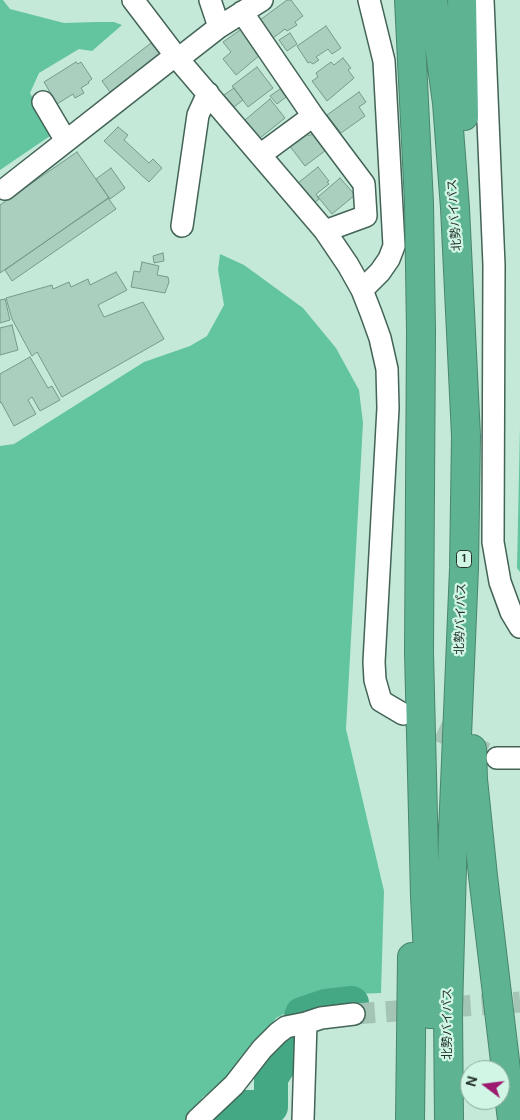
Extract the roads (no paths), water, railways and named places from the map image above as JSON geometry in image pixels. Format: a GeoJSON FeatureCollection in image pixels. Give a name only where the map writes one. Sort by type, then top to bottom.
{"type":"FeatureCollection","features":[{"type":"Feature","properties":{"kind":"highway"},"geometry":{"type":"LineString","coordinates":[[390,0],[415,91]]}},
{"type":"Feature","properties":{"kind":"highway","name":"北勢バイパス"},"geometry":{"type":"LineString","coordinates":[[409,0],[420,203],[422,331],[419,652],[425,897],[438,1120]]}},
{"type":"Feature","properties":{"kind":"highway","name":"北勢バイパス"},"geometry":{"type":"LineString","coordinates":[[433,0],[446,103],[455,208],[466,436],[464,568],[452,832],[448,1011],[449,1120]]}},
{"type":"Feature","properties":{"kind":"highway"},"geometry":{"type":"LineString","coordinates":[[462,0],[468,285],[466,436]]}},
{"type":"Feature","properties":{"kind":"highway","name":"1"},"geometry":{"type":"LineString","coordinates":[[464,568],[473,779],[512,1120]]}},
{"type":"Feature","properties":{"kind":"highway"},"geometry":{"type":"LineString","coordinates":[[410,1120],[410,1011],[419,652]]}},
{"type":"Feature","properties":{"kind":"street"},"geometry":{"type":"LineString","coordinates":[[132,0],[177,57],[325,232],[348,265],[362,290],[377,329],[387,369],[388,408],[374,662],[375,680],[381,701],[403,714]]}},
{"type":"Feature","properties":{"kind":"street"},"geometry":{"type":"LineString","coordinates":[[210,0],[219,26]]}},
{"type":"Feature","properties":{"kind":"street"},"geometry":{"type":"LineString","coordinates":[[5,188],[219,26],[262,0]]}},
{"type":"Feature","properties":{"kind":"street"},"geometry":{"type":"LineString","coordinates":[[362,290],[380,272],[389,259],[394,246],[384,62],[369,0]]}},
{"type":"Feature","properties":{"kind":"street"},"geometry":{"type":"LineString","coordinates":[[483,0],[494,265],[493,542],[500,582],[511,612],[520,627]]}},
{"type":"Feature","properties":{"kind":"street"},"geometry":{"type":"LineString","coordinates":[[242,12],[313,116],[364,184],[366,216],[325,232]]}},
{"type":"Feature","properties":{"kind":"street"},"geometry":{"type":"LineString","coordinates":[[182,226],[198,115],[208,93]]}},
{"type":"Feature","properties":{"kind":"street"},"geometry":{"type":"LineString","coordinates":[[43,102],[66,141]]}},
{"type":"Feature","properties":{"kind":"street"},"geometry":{"type":"LineString","coordinates":[[260,155],[313,116]]}},
{"type":"Feature","properties":{"kind":"street"},"geometry":{"type":"LineString","coordinates":[[497,758],[520,758]]}},
{"type":"Feature","properties":{"kind":"street"},"geometry":{"type":"LineString","coordinates":[[197,1120],[234,1085],[262,1049],[286,1027],[321,1018],[354,1014]]}},
{"type":"Feature","properties":{"kind":"street"},"geometry":{"type":"LineString","coordinates":[[303,1120],[306,1023]]}},
{"type":"Feature","properties":{"kind":"waterway"},"geometry":{"type":"LineString","coordinates":[[301,1017],[302,1014],[326,1006],[352,1003]]}},
{"type":"Feature","properties":{"kind":"waterway"},"geometry":{"type":"LineString","coordinates":[[215,1120],[231,1107],[271,1107],[271,1078],[290,1048],[295,1034]]}},
{"type":"Feature","properties":{"kind":"waterway"},"geometry":{"type":"LineString","coordinates":[[271,1107],[271,1120]]}},
{"type":"Feature","properties":{"kind":"tunnel"},"geometry":{"type":"LineString","coordinates":[[409,717],[497,758]]}},
{"type":"Feature","properties":{"kind":"tunnel"},"geometry":{"type":"LineString","coordinates":[[354,1014],[520,1002]]}}]}
